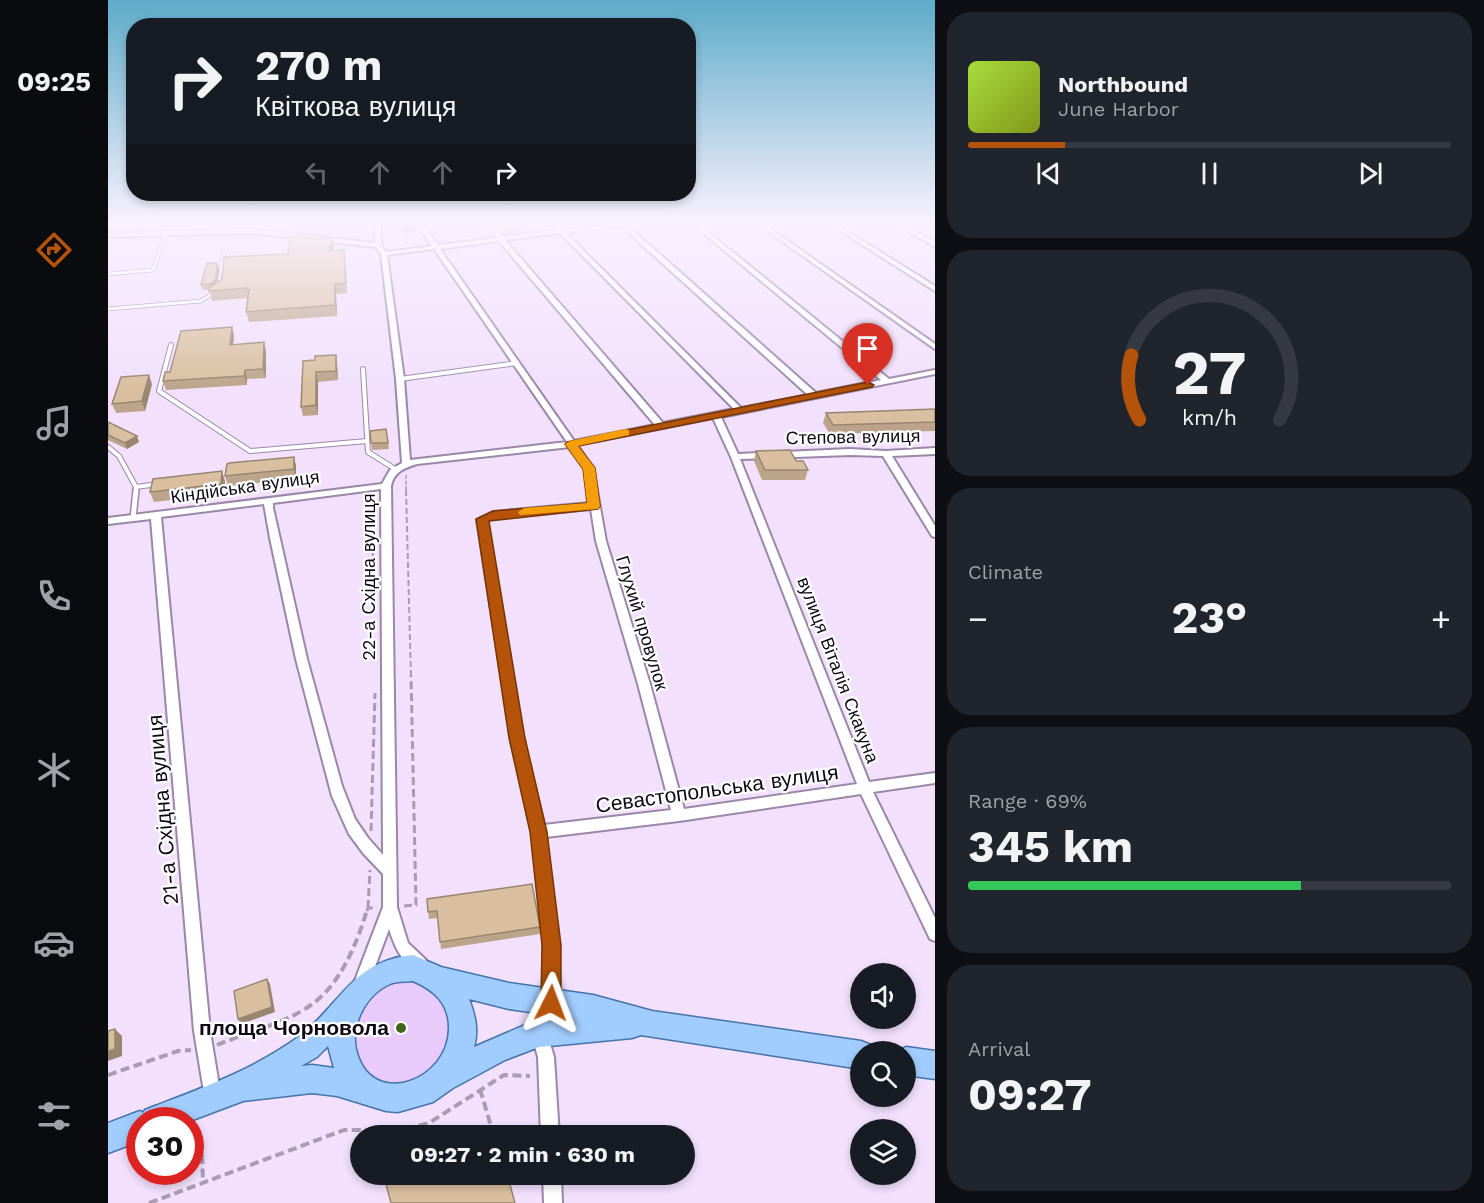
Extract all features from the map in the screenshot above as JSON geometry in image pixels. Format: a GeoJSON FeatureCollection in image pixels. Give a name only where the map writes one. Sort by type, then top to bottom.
{"type":"FeatureCollection","features":[{"type":"Feature","properties":{"kind":"main road"},"geometry":{"type":"LineString","coordinates":[[190,1107],[225,1094],[307,1047],[353,1000],[384,973],[413,968],[551,1003],[593,1008],[652,1024],[850,1053]]}},
{"type":"Feature","properties":{"kind":"main road"},"geometry":{"type":"LineString","coordinates":[[435,975],[454,992],[461,1008],[464,1027],[462,1046],[454,1064],[441,1080]]}},
{"type":"Feature","properties":{"kind":"main road"},"geometry":{"type":"LineString","coordinates":[[353,1000],[342,1024],[343,1057],[349,1072],[359,1084],[372,1093]]}},
{"type":"Feature","properties":{"kind":"main road"},"geometry":{"type":"LineString","coordinates":[[225,1094],[312,1079],[337,1082],[389,1098],[408,1097],[425,1091],[496,1050],[539,1033],[594,1026],[652,1024]]}},
{"type":"Feature","properties":{"kind":"main road"},"geometry":{"type":"LineString","coordinates":[[916,1062],[935,1065]]}},
{"type":"Feature","properties":{"kind":"main road"},"geometry":{"type":"LineString","coordinates":[[108,1138],[126,1131]]}},
{"type":"Feature","properties":{"kind":"street"},"geometry":{"type":"LineString","coordinates":[[387,279],[400,379],[401,466],[570,444],[935,372]]}},
{"type":"Feature","properties":{"kind":"street","name":"Глухий провулок"},"geometry":{"type":"LineString","coordinates":[[457,279],[517,363],[570,444],[589,468],[600,541],[644,684],[679,815]]}},
{"type":"Feature","properties":{"kind":"street"},"geometry":{"type":"LineString","coordinates":[[535,279],[660,425]]}},
{"type":"Feature","properties":{"kind":"street"},"geometry":{"type":"LineString","coordinates":[[609,279],[739,411]]}},
{"type":"Feature","properties":{"kind":"street"},"geometry":{"type":"LineString","coordinates":[[686,279],[814,396]]}},
{"type":"Feature","properties":{"kind":"street"},"geometry":{"type":"LineString","coordinates":[[763,279],[887,381]]}},
{"type":"Feature","properties":{"kind":"street"},"geometry":{"type":"LineString","coordinates":[[839,279],[935,347]]}},
{"type":"Feature","properties":{"kind":"street"},"geometry":{"type":"LineString","coordinates":[[918,279],[935,290]]}},
{"type":"Feature","properties":{"kind":"street","name":"вулиця Віталія Скакуна"},"geometry":{"type":"LineString","coordinates":[[716,415],[735,457],[865,789],[935,934]]}},
{"type":"Feature","properties":{"kind":"street","name":"Степова вулиця"},"geometry":{"type":"LineString","coordinates":[[735,457],[935,451]]}},
{"type":"Feature","properties":{"kind":"street"},"geometry":{"type":"LineString","coordinates":[[886,454],[935,534]]}},
{"type":"Feature","properties":{"kind":"street","name":"22-а Східна вулиця"},"geometry":{"type":"LineString","coordinates":[[390,907],[386,486],[389,476],[401,466]]}},
{"type":"Feature","properties":{"kind":"street","name":"Кіндійська вулиця"},"geometry":{"type":"LineString","coordinates":[[108,521],[371,486],[386,486]]}},
{"type":"Feature","properties":{"kind":"street"},"geometry":{"type":"LineString","coordinates":[[269,501],[268,508],[290,613],[341,803],[350,822],[370,852],[390,872]]}},
{"type":"Feature","properties":{"kind":"street"},"geometry":{"type":"LineString","coordinates":[[551,1003],[551,945],[539,832],[517,738],[482,520],[493,515],[594,506]]}},
{"type":"Feature","properties":{"kind":"street","name":"21-а Східна вулиця"},"geometry":{"type":"LineString","coordinates":[[156,516],[202,1031],[225,1094]]}},
{"type":"Feature","properties":{"kind":"street","name":"Севастопольська вулиця"},"geometry":{"type":"LineString","coordinates":[[539,832],[679,815],[935,778]]}},
{"type":"Feature","properties":{"kind":"street"},"geometry":{"type":"LineString","coordinates":[[390,907],[402,947],[435,975]]}},
{"type":"Feature","properties":{"kind":"street"},"geometry":{"type":"LineString","coordinates":[[353,1000],[390,907]]}},
{"type":"Feature","properties":{"kind":"street"},"geometry":{"type":"LineString","coordinates":[[539,1033],[546,1057],[549,1125]]}},
{"type":"Feature","properties":{"kind":"street"},"geometry":{"type":"LineString","coordinates":[[552,1185],[553,1203]]}},
{"type":"Feature","properties":{"kind":"lane"},"geometry":{"type":"LineString","coordinates":[[108,309],[201,301],[221,288],[222,279]]}},
{"type":"Feature","properties":{"kind":"lane"},"geometry":{"type":"LineString","coordinates":[[171,345],[159,391],[250,451],[367,441]]}},
{"type":"Feature","properties":{"kind":"lane"},"geometry":{"type":"LineString","coordinates":[[400,379],[517,363]]}},
{"type":"Feature","properties":{"kind":"lane"},"geometry":{"type":"LineString","coordinates":[[363,369],[368,452],[401,466]]}},
{"type":"Feature","properties":{"kind":"lane"},"geometry":{"type":"LineString","coordinates":[[108,447],[119,456],[136,487],[134,518]]}},
{"type":"Feature","properties":{"kind":"lane"},"geometry":{"type":"LineString","coordinates":[[136,487],[169,483]]}},
{"type":"Feature","properties":{"kind":"path"},"geometry":{"type":"LineString","coordinates":[[371,486],[374,591]]}},
{"type":"Feature","properties":{"kind":"path"},"geometry":{"type":"LineString","coordinates":[[368,908],[371,891],[375,685]]}},
{"type":"Feature","properties":{"kind":"path"},"geometry":{"type":"LineString","coordinates":[[204,1182],[344,1130],[374,1132],[401,1130],[429,1123],[504,1075],[530,1076]]}},
{"type":"Feature","properties":{"kind":"path"},"geometry":{"type":"LineString","coordinates":[[480,1089],[491,1125]]}},
{"type":"Feature","properties":{"kind":"path"},"geometry":{"type":"LineString","coordinates":[[149,1203],[195,1185]]}},
{"type":"Feature","properties":{"kind":"shaded area"},"geometry":{"type":"Polygon","coordinates":[[[399,977],[430,984],[449,1010],[449,1045],[440,1062],[426,1075],[409,1083],[392,1085],[375,1080],[362,1070],[353,1056],[351,1021],[369,991],[399,977]]]}},
{"type":"Feature","properties":{"kind":"building"},"geometry":{"type":"Polygon","coordinates":[[[203,279],[216,279],[210,284],[201,285],[203,279]]]}},
{"type":"Feature","properties":{"kind":"building"},"geometry":{"type":"Polygon","coordinates":[[[222,279],[346,279],[346,283],[335,284],[335,305],[246,312],[249,290],[247,288],[209,291],[209,288],[222,279]]]}},
{"type":"Feature","properties":{"kind":"building"},"geometry":{"type":"Polygon","coordinates":[[[232,327],[230,345],[264,342],[263,369],[245,370],[244,376],[163,381],[165,372],[170,372],[181,331],[232,327]]]}},
{"type":"Feature","properties":{"kind":"building"},"geometry":{"type":"Polygon","coordinates":[[[336,355],[336,371],[316,372],[316,405],[301,407],[303,361],[315,360],[315,356],[336,355]]]}},
{"type":"Feature","properties":{"kind":"building"},"geometry":{"type":"Polygon","coordinates":[[[149,375],[142,401],[112,404],[121,377],[149,375]]]}},
{"type":"Feature","properties":{"kind":"building"},"geometry":{"type":"Polygon","coordinates":[[[935,409],[935,422],[833,425],[826,413],[935,409]]]}},
{"type":"Feature","properties":{"kind":"building"},"geometry":{"type":"Polygon","coordinates":[[[108,422],[137,436],[125,443],[108,435],[108,422]]]}},
{"type":"Feature","properties":{"kind":"building"},"geometry":{"type":"Polygon","coordinates":[[[386,429],[388,443],[371,443],[370,431],[386,429]]]}},
{"type":"Feature","properties":{"kind":"building"},"geometry":{"type":"Polygon","coordinates":[[[790,450],[796,461],[803,461],[808,470],[765,470],[756,451],[790,450]]]}},
{"type":"Feature","properties":{"kind":"building"},"geometry":{"type":"Polygon","coordinates":[[[294,457],[294,469],[225,476],[229,463],[294,457]]]}},
{"type":"Feature","properties":{"kind":"building"},"geometry":{"type":"Polygon","coordinates":[[[222,471],[221,484],[150,492],[153,479],[222,471]]]}},
{"type":"Feature","properties":{"kind":"building"},"geometry":{"type":"Polygon","coordinates":[[[532,884],[540,927],[440,942],[437,911],[428,912],[427,899],[532,884]]]}},
{"type":"Feature","properties":{"kind":"building"},"geometry":{"type":"Polygon","coordinates":[[[267,979],[272,1007],[238,1019],[234,991],[267,979]]]}},
{"type":"Feature","properties":{"kind":"building"},"geometry":{"type":"Polygon","coordinates":[[[115,1029],[115,1049],[108,1051],[108,1031],[115,1029]]]}},
{"type":"Feature","properties":{"kind":"building"},"geometry":{"type":"Polygon","coordinates":[[[386,1185],[510,1185],[515,1203],[391,1203],[386,1185]]]}},
{"type":"Feature","properties":{"kind":"slow traffic"},"geometry":{"type":"LineString","coordinates":[[524,512],[594,506],[589,468],[570,444],[625,432]]}},
{"type":"Feature","properties":{"kind":"place","name":"площа Чорновола"},"geometry":{"type":"Point","coordinates":[401,1028]}},
{"type":"Feature","properties":{"kind":"route"},"geometry":{"type":"LineString","coordinates":[[551,1003],[553,975],[551,945],[539,832],[517,738],[482,519],[493,515],[594,506],[589,468],[570,444],[868,385]]}}]}
